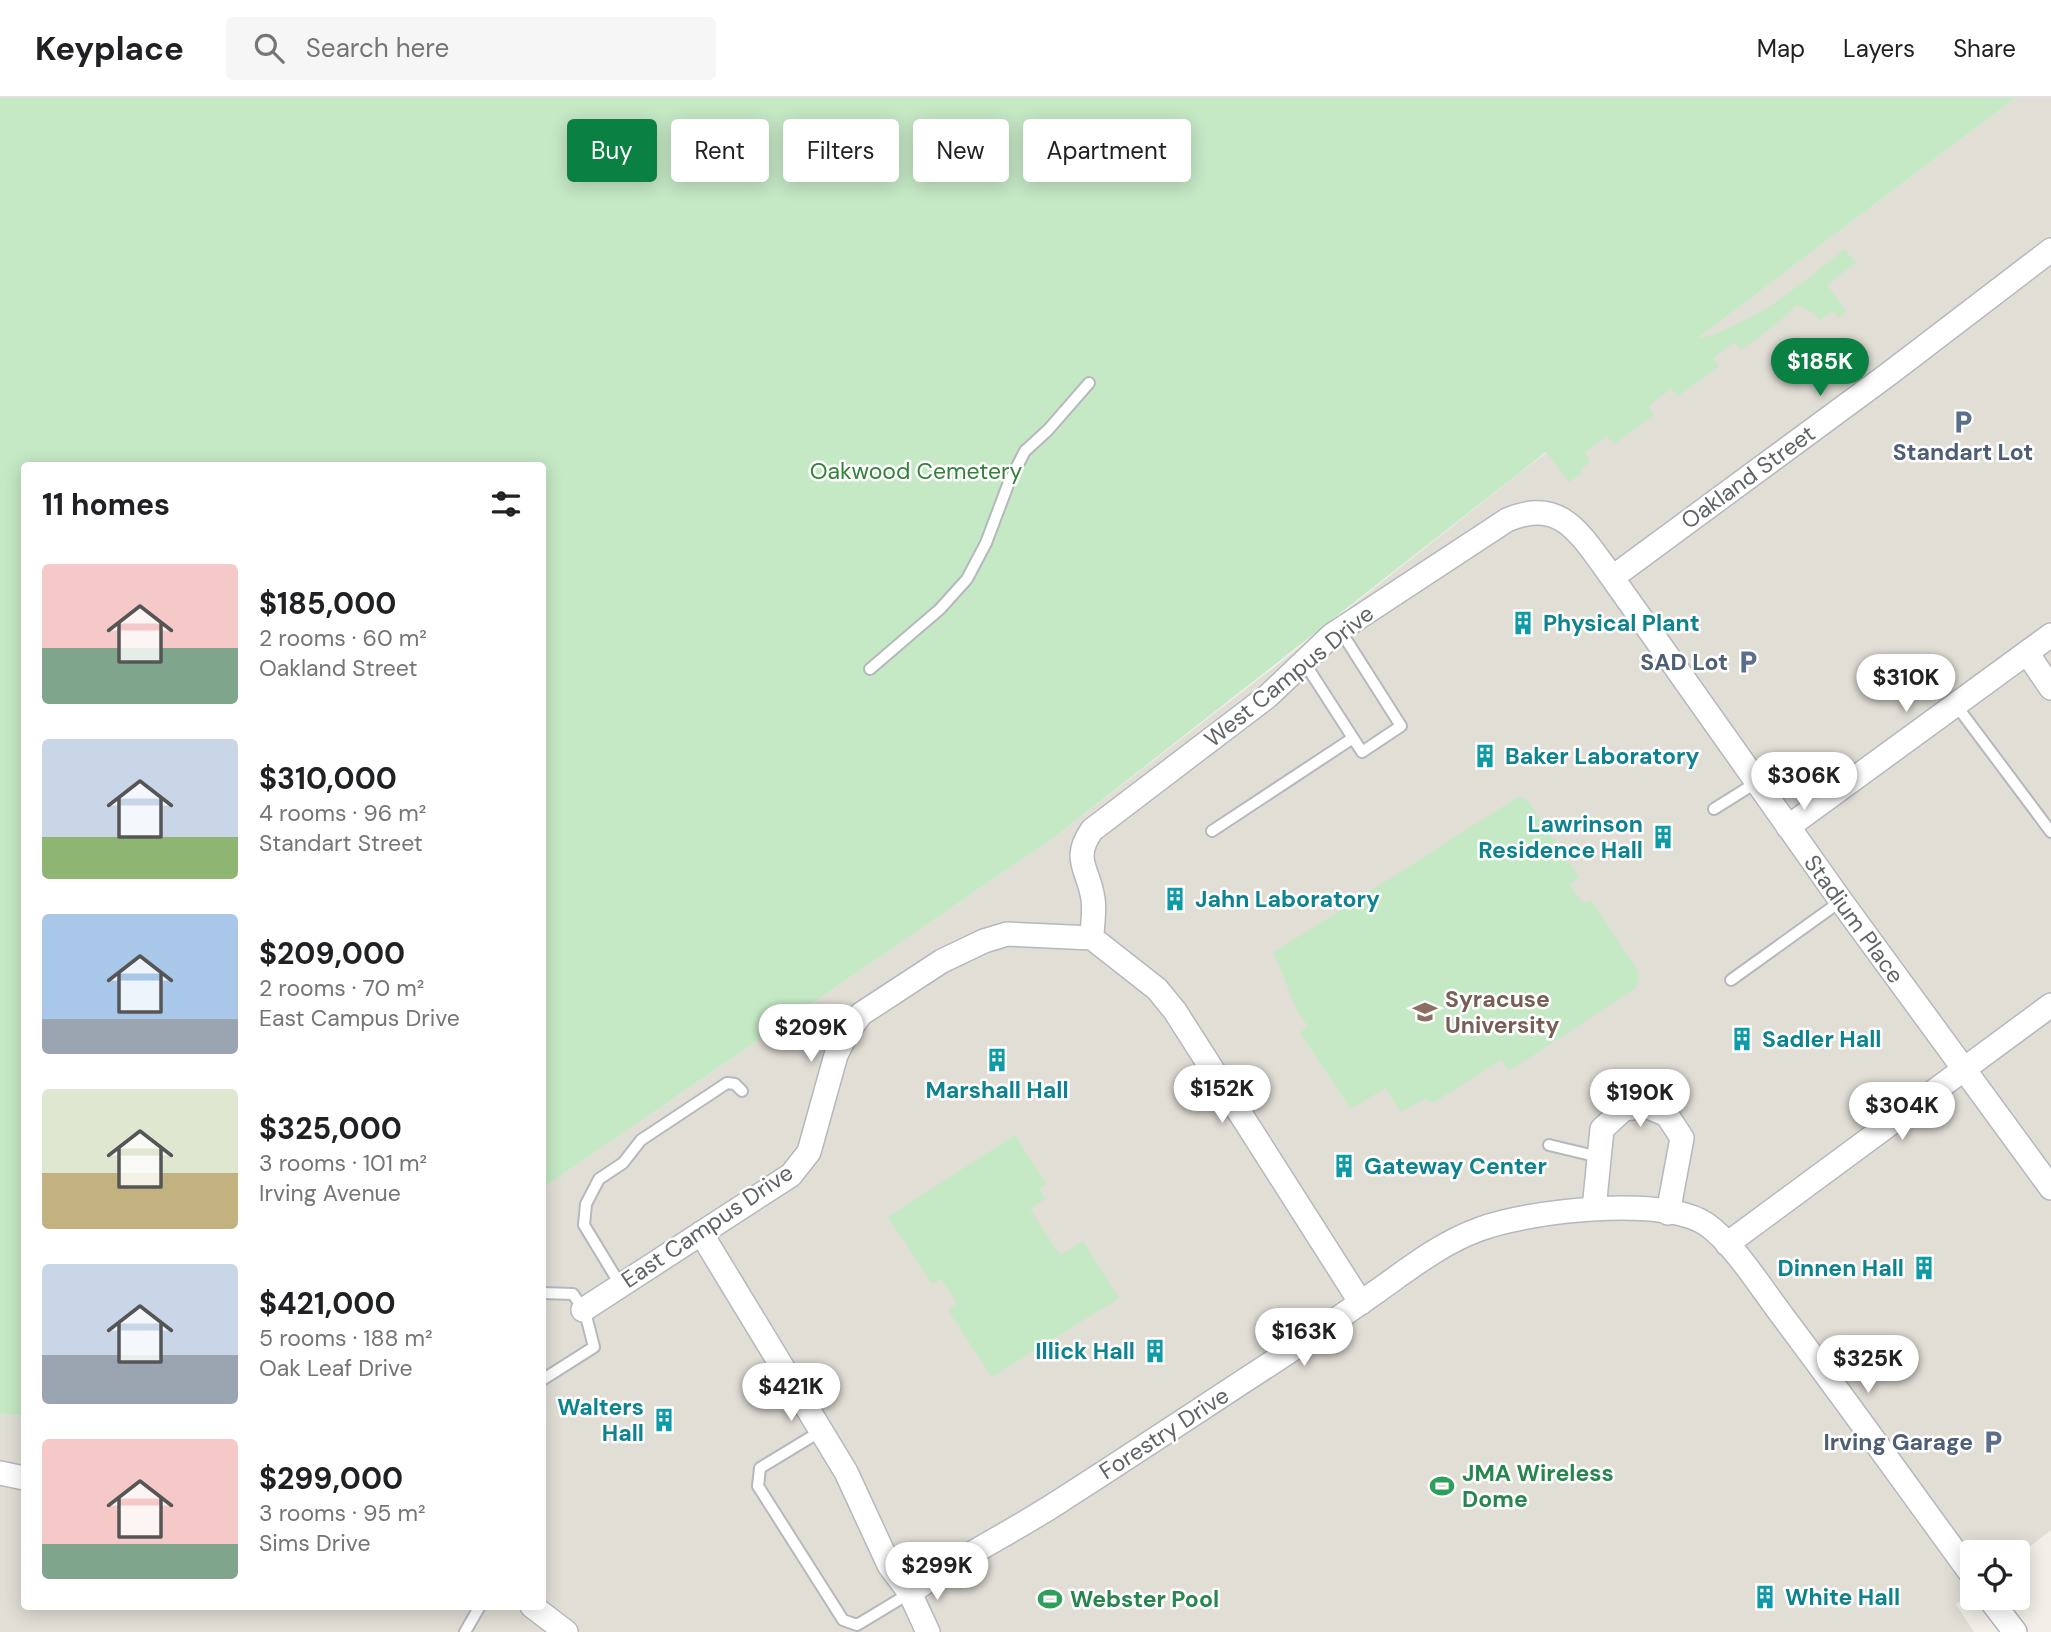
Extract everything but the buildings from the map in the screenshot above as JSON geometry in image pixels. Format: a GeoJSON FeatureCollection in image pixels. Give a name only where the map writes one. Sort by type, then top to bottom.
{"type":"FeatureCollection","features":[{"type":"Feature","properties":{"kind":"street","name":"Oakland Street"},"geometry":{"type":"LineString","coordinates":[[1613,578],[2051,250]]}},
{"type":"Feature","properties":{"kind":"street","name":"West Campus Drive"},"geometry":{"type":"LineString","coordinates":[[1092,938],[1093,898],[1081,864],[1083,843],[1092,830],[1268,696],[1340,630],[1485,534],[1523,513],[1545,512],[1564,520],[1578,532],[1613,578]]}},
{"type":"Feature","properties":{"kind":"street","name":"Stadium Place"},"geometry":{"type":"LineString","coordinates":[[1613,578],[1841,901],[2051,1188]]}},
{"type":"Feature","properties":{"kind":"street"},"geometry":{"type":"LineString","coordinates":[[1788,827],[2051,635]]}},
{"type":"Feature","properties":{"kind":"street"},"geometry":{"type":"LineString","coordinates":[[2027,653],[2051,688]]}},
{"type":"Feature","properties":{"kind":"street","name":"East Campus Drive"},"geometry":{"type":"LineString","coordinates":[[583,1310],[791,1175],[809,1152],[836,1055],[861,1014],[942,961],[984,941],[1007,934],[1092,938]]}},
{"type":"Feature","properties":{"kind":"street"},"geometry":{"type":"LineString","coordinates":[[1092,938],[1157,989],[1175,1011],[1361,1303]]}},
{"type":"Feature","properties":{"kind":"street"},"geometry":{"type":"LineString","coordinates":[[1727,1244],[2051,1005]]}},
{"type":"Feature","properties":{"kind":"street"},"geometry":{"type":"LineString","coordinates":[[1594,1209],[1602,1129],[1624,1109],[1646,1106],[1667,1115],[1682,1138],[1668,1213]]}},
{"type":"Feature","properties":{"kind":"street","name":"Forestry Drive"},"geometry":{"type":"LineString","coordinates":[[910,1593],[946,1567],[1058,1503],[1361,1303],[1440,1247],[1480,1229],[1514,1219],[1579,1209],[1637,1209],[1684,1215],[1707,1225],[1727,1244],[1829,1378],[1960,1558]]}},
{"type":"Feature","properties":{"kind":"street"},"geometry":{"type":"LineString","coordinates":[[701,1233],[846,1472],[889,1565],[910,1593],[928,1632]]}},
{"type":"Feature","properties":{"kind":"street"},"geometry":{"type":"LineString","coordinates":[[0,1473],[21,1477]]}},
{"type":"Feature","properties":{"kind":"street"},"geometry":{"type":"LineString","coordinates":[[537,1610],[566,1632]]}},
{"type":"Feature","properties":{"kind":"street"},"geometry":{"type":"LineString","coordinates":[[1998,1610],[2015,1632]]}},
{"type":"Feature","properties":{"kind":"lane"},"geometry":{"type":"LineString","coordinates":[[870,669],[940,608],[967,579],[986,543],[1009,482],[1025,452],[1089,383]]}},
{"type":"Feature","properties":{"kind":"lane"},"geometry":{"type":"LineString","coordinates":[[1304,662],[1362,752],[1401,726],[1340,630]]}},
{"type":"Feature","properties":{"kind":"lane"},"geometry":{"type":"LineString","coordinates":[[1956,705],[2051,832]]}},
{"type":"Feature","properties":{"kind":"lane"},"geometry":{"type":"LineString","coordinates":[[1212,831],[1353,738]]}},
{"type":"Feature","properties":{"kind":"lane"},"geometry":{"type":"LineString","coordinates":[[1714,808],[1757,782]]}},
{"type":"Feature","properties":{"kind":"lane"},"geometry":{"type":"LineString","coordinates":[[1731,979],[1841,901]]}},
{"type":"Feature","properties":{"kind":"lane"},"geometry":{"type":"LineString","coordinates":[[621,1286],[584,1226],[586,1204],[599,1179],[623,1163],[641,1140],[720,1087],[727,1083],[735,1084],[742,1091]]}},
{"type":"Feature","properties":{"kind":"lane"},"geometry":{"type":"LineString","coordinates":[[1549,1145],[1599,1157]]}},
{"type":"Feature","properties":{"kind":"lane"},"geometry":{"type":"LineString","coordinates":[[546,1293],[573,1294],[583,1310],[594,1347],[546,1377]]}},
{"type":"Feature","properties":{"kind":"lane"},"geometry":{"type":"LineString","coordinates":[[821,1431],[760,1468],[758,1486],[843,1620],[857,1625],[910,1593]]}},
{"type":"Feature","properties":{"kind":"lane"},"geometry":{"type":"LineString","coordinates":[[465,1632],[478,1610]]}},
{"type":"Feature","properties":{"kind":"shaded area","name":"Syracuse University"},"geometry":{"type":"Polygon","coordinates":[[[2015,98],[2051,98],[2051,1530],[2030,1547],[2030,1540],[1960,1540],[1960,1601],[1956,1604],[1974,1632],[0,1632],[0,1414],[21,1416],[21,1610],[546,1610],[546,1186],[1056,836],[1517,475],[2015,98]]]}},
{"type":"Feature","properties":{"kind":"green space","name":"Oakwood Cemetery"},"geometry":{"type":"Polygon","coordinates":[[[0,98],[2015,98],[1698,338],[1720,332],[1763,310],[1844,249],[1856,263],[1827,285],[1847,312],[1838,318],[1833,311],[1819,320],[1815,314],[1796,305],[1741,350],[1735,342],[1713,358],[1719,366],[1678,396],[1671,389],[1648,406],[1654,415],[1614,444],[1607,436],[1585,452],[1590,462],[1580,470],[1582,473],[1569,482],[1546,452],[1056,836],[546,1186],[546,462],[21,462],[21,1416],[0,1414],[0,98]]]}},
{"type":"Feature","properties":{"kind":"green space"},"geometry":{"type":"Polygon","coordinates":[[[1518,797],[1527,800],[1579,877],[1570,885],[1583,903],[1591,900],[1637,969],[1639,978],[1636,988],[1509,1071],[1501,1060],[1433,1103],[1424,1099],[1401,1112],[1385,1088],[1351,1109],[1300,1033],[1308,1026],[1296,1007],[1273,953],[1518,797]]]}},
{"type":"Feature","properties":{"kind":"green space"},"geometry":{"type":"Polygon","coordinates":[[[1015,1135],[1046,1184],[1039,1189],[1045,1199],[1030,1209],[1060,1255],[1083,1241],[1119,1298],[992,1377],[948,1310],[957,1303],[941,1279],[932,1284],[888,1217],[1015,1135]]]}},
{"type":"Feature","properties":{"kind":"place","name":"Standart Lot"},"geometry":{"type":"Point","coordinates":[1963,422]}},
{"type":"Feature","properties":{"kind":"place","name":"Physical Plant"},"geometry":{"type":"Point","coordinates":[1523,623]}},
{"type":"Feature","properties":{"kind":"place","name":"SAD Lot"},"geometry":{"type":"Point","coordinates":[1748,662]}},
{"type":"Feature","properties":{"kind":"place","name":"Baker Laboratory"},"geometry":{"type":"Point","coordinates":[1485,756]}},
{"type":"Feature","properties":{"kind":"place","name":"Lawrinson Residence Hall"},"geometry":{"type":"Point","coordinates":[1663,837]}},
{"type":"Feature","properties":{"kind":"place","name":"Jahn Laboratory"},"geometry":{"type":"Point","coordinates":[1175,899]}},
{"type":"Feature","properties":{"kind":"place","name":"Syracuse University"},"geometry":{"type":"Point","coordinates":[1425,1012]}},
{"type":"Feature","properties":{"kind":"place","name":"Sadler Hall"},"geometry":{"type":"Point","coordinates":[1742,1039]}},
{"type":"Feature","properties":{"kind":"place","name":"Marshall Hall"},"geometry":{"type":"Point","coordinates":[997,1060]}},
{"type":"Feature","properties":{"kind":"place","name":"Gateway Center"},"geometry":{"type":"Point","coordinates":[1344,1166]}},
{"type":"Feature","properties":{"kind":"place","name":"Dinnen Hall"},"geometry":{"type":"Point","coordinates":[1924,1268]}},
{"type":"Feature","properties":{"kind":"place","name":"Illick Hall"},"geometry":{"type":"Point","coordinates":[1155,1351]}},
{"type":"Feature","properties":{"kind":"place","name":"Walters Hall"},"geometry":{"type":"Point","coordinates":[664,1420]}},
{"type":"Feature","properties":{"kind":"place","name":"Irving Garage"},"geometry":{"type":"Point","coordinates":[1993,1442]}},
{"type":"Feature","properties":{"kind":"place","name":"JMA Wireless Dome"},"geometry":{"type":"Point","coordinates":[1442,1486]}},
{"type":"Feature","properties":{"kind":"place","name":"White Hall"},"geometry":{"type":"Point","coordinates":[1765,1597]}},
{"type":"Feature","properties":{"kind":"place","name":"Webster Pool"},"geometry":{"type":"Point","coordinates":[1050,1599]}}]}
